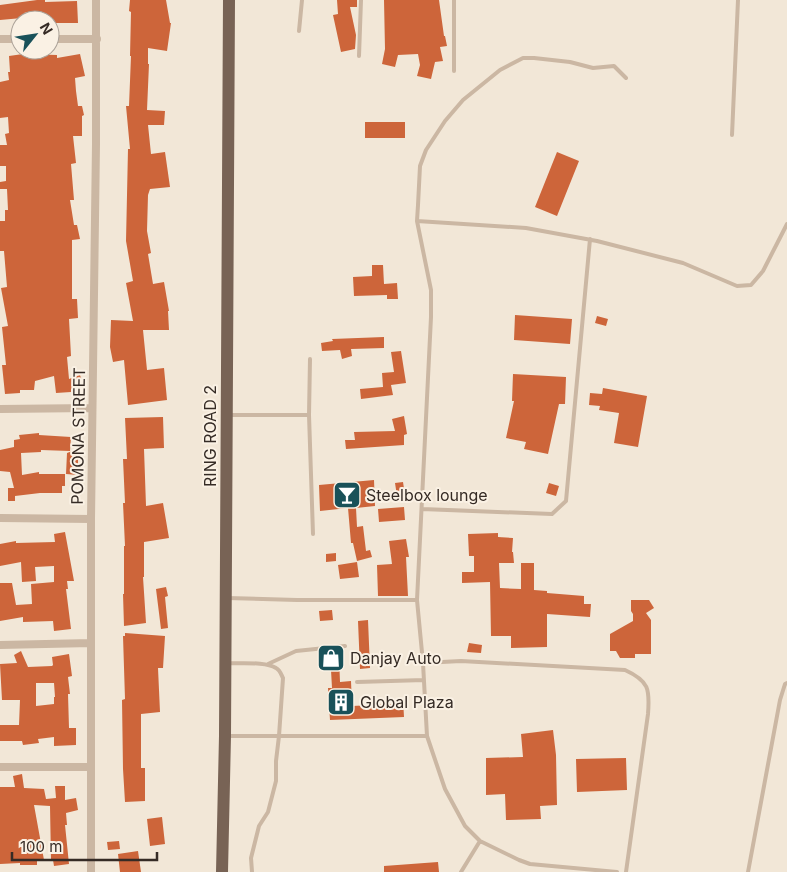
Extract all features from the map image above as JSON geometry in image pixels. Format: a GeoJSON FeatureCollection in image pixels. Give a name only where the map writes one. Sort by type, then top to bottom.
{"type":"FeatureCollection","features":[{"type":"Feature","properties":{"kind":"main road","name":"RING ROAD 2"},"geometry":{"type":"LineString","coordinates":[[222,872],[225,736],[229,0]]}},
{"type":"Feature","properties":{"kind":"street","name":"POMONA STREET"},"geometry":{"type":"LineString","coordinates":[[91,872],[91,519],[96,0]]}},
{"type":"Feature","properties":{"kind":"street"},"geometry":{"type":"LineString","coordinates":[[60,39],[97,39]]}},
{"type":"Feature","properties":{"kind":"street"},"geometry":{"type":"LineString","coordinates":[[0,409],[92,408]]}},
{"type":"Feature","properties":{"kind":"street"},"geometry":{"type":"LineString","coordinates":[[0,518],[91,519]]}},
{"type":"Feature","properties":{"kind":"street"},"geometry":{"type":"LineString","coordinates":[[0,645],[91,642]]}},
{"type":"Feature","properties":{"kind":"street"},"geometry":{"type":"LineString","coordinates":[[0,767],[91,767]]}},
{"type":"Feature","properties":{"kind":"lane"},"geometry":{"type":"LineString","coordinates":[[299,31],[302,0]]}},
{"type":"Feature","properties":{"kind":"lane"},"geometry":{"type":"LineString","coordinates":[[359,56],[361,0]]}},
{"type":"Feature","properties":{"kind":"lane"},"geometry":{"type":"LineString","coordinates":[[454,0],[454,71]]}},
{"type":"Feature","properties":{"kind":"lane"},"geometry":{"type":"LineString","coordinates":[[732,135],[738,0]]}},
{"type":"Feature","properties":{"kind":"lane"},"geometry":{"type":"LineString","coordinates":[[617,872],[530,864],[480,840],[465,826],[446,789],[427,736],[417,600],[431,290],[417,221],[420,166],[433,137],[463,100],[500,70],[523,58],[534,58],[570,62],[593,68],[614,66],[626,78]]}},
{"type":"Feature","properties":{"kind":"lane"},"geometry":{"type":"LineString","coordinates":[[417,221],[526,228],[590,239],[683,263],[737,286],[751,285],[763,271],[787,224]]}},
{"type":"Feature","properties":{"kind":"lane"},"geometry":{"type":"LineString","coordinates":[[422,509],[552,514],[566,500],[590,239]]}},
{"type":"Feature","properties":{"kind":"lane"},"geometry":{"type":"LineString","coordinates":[[310,360],[309,415],[312,534]]}},
{"type":"Feature","properties":{"kind":"lane"},"geometry":{"type":"LineString","coordinates":[[226,415],[309,415]]}},
{"type":"Feature","properties":{"kind":"lane"},"geometry":{"type":"LineString","coordinates":[[225,598],[417,600]]}},
{"type":"Feature","properties":{"kind":"lane"},"geometry":{"type":"LineString","coordinates":[[268,664],[296,651],[345,646]]}},
{"type":"Feature","properties":{"kind":"lane"},"geometry":{"type":"LineString","coordinates":[[423,663],[461,661],[625,670],[636,675],[646,683],[650,696],[626,872]]}},
{"type":"Feature","properties":{"kind":"lane"},"geometry":{"type":"LineString","coordinates":[[225,663],[268,664],[276,668],[283,678],[276,781],[268,812],[259,826],[250,858],[252,872]]}},
{"type":"Feature","properties":{"kind":"lane"},"geometry":{"type":"LineString","coordinates":[[357,682],[424,680]]}},
{"type":"Feature","properties":{"kind":"lane"},"geometry":{"type":"LineString","coordinates":[[748,872],[780,700],[787,683]]}},
{"type":"Feature","properties":{"kind":"lane"},"geometry":{"type":"LineString","coordinates":[[225,736],[427,736]]}},
{"type":"Feature","properties":{"kind":"lane"},"geometry":{"type":"LineString","coordinates":[[461,872],[480,840]]}},
{"type":"Feature","properties":{"kind":"lane"},"geometry":{"type":"LineString","coordinates":[[547,872],[548,865]]}},
{"type":"Feature","properties":{"kind":"building"},"geometry":{"type":"Polygon","coordinates":[[[37,0],[45,0],[45,2],[77,1],[78,23],[60,23],[60,10],[10,10],[10,19],[0,20],[0,5],[37,0]]]}},
{"type":"Feature","properties":{"kind":"building"},"geometry":{"type":"Polygon","coordinates":[[[130,0],[166,0],[171,23],[167,51],[148,48],[147,110],[165,111],[164,125],[148,125],[151,154],[165,152],[170,187],[150,189],[148,195],[147,231],[151,253],[148,254],[153,284],[164,282],[169,311],[169,330],[143,330],[147,370],[164,368],[167,400],[128,405],[124,360],[113,362],[110,347],[111,320],[133,321],[126,283],[133,281],[126,241],[128,149],[130,149],[126,106],[129,106],[131,56],[130,0]]]}},
{"type":"Feature","properties":{"kind":"building"},"geometry":{"type":"Polygon","coordinates":[[[337,0],[357,0],[357,7],[350,7],[356,35],[355,49],[341,52],[333,15],[338,14],[337,0]]]}},
{"type":"Feature","properties":{"kind":"building"},"geometry":{"type":"Polygon","coordinates":[[[384,0],[439,0],[447,46],[440,47],[443,61],[435,62],[431,79],[417,76],[420,65],[418,54],[398,55],[395,67],[382,64],[385,49],[384,0]]]}},
{"type":"Feature","properties":{"kind":"building"},"geometry":{"type":"Polygon","coordinates":[[[80,54],[85,76],[75,78],[78,106],[82,106],[84,115],[82,116],[82,136],[73,136],[76,163],[71,164],[74,200],[70,200],[74,225],[77,225],[80,239],[72,240],[72,299],[77,299],[78,318],[69,319],[71,356],[67,357],[69,379],[80,375],[83,384],[71,389],[71,392],[56,393],[54,376],[35,381],[34,390],[20,390],[20,393],[5,394],[2,365],[6,365],[2,327],[8,326],[1,288],[7,287],[4,251],[0,251],[0,221],[5,221],[5,210],[8,210],[7,189],[0,189],[0,182],[6,181],[6,166],[0,166],[0,145],[7,145],[5,134],[9,133],[8,117],[0,118],[0,82],[9,80],[9,56],[10,60],[60,60],[60,57],[80,54]]]}},
{"type":"Feature","properties":{"kind":"building"},"geometry":{"type":"Polygon","coordinates":[[[365,122],[405,122],[405,138],[365,138],[365,122]]]}},
{"type":"Feature","properties":{"kind":"building"},"geometry":{"type":"Polygon","coordinates":[[[557,152],[579,161],[557,216],[535,207],[557,152]]]}},
{"type":"Feature","properties":{"kind":"building"},"geometry":{"type":"Polygon","coordinates":[[[372,265],[383,265],[384,284],[397,283],[398,299],[387,299],[387,295],[354,296],[353,277],[372,276],[372,265]]]}},
{"type":"Feature","properties":{"kind":"building"},"geometry":{"type":"Polygon","coordinates":[[[515,315],[572,319],[570,344],[514,340],[515,315]]]}},
{"type":"Feature","properties":{"kind":"building"},"geometry":{"type":"Polygon","coordinates":[[[597,316],[608,319],[606,326],[595,323],[597,316]]]}},
{"type":"Feature","properties":{"kind":"building"},"geometry":{"type":"Polygon","coordinates":[[[384,337],[384,348],[351,349],[352,356],[342,359],[340,350],[322,351],[321,343],[333,341],[332,339],[384,337]]]}},
{"type":"Feature","properties":{"kind":"building"},"geometry":{"type":"Polygon","coordinates":[[[401,351],[406,383],[391,385],[393,395],[361,399],[360,389],[383,387],[382,373],[394,372],[391,352],[401,351]]]}},
{"type":"Feature","properties":{"kind":"building"},"geometry":{"type":"Polygon","coordinates":[[[513,374],[566,377],[565,404],[559,404],[548,454],[524,449],[526,442],[506,438],[514,401],[512,401],[513,374]]]}},
{"type":"Feature","properties":{"kind":"building"},"geometry":{"type":"Polygon","coordinates":[[[603,388],[647,396],[638,447],[614,443],[619,413],[599,410],[600,406],[589,405],[590,393],[602,394],[603,388]]]}},
{"type":"Feature","properties":{"kind":"building"},"geometry":{"type":"Polygon","coordinates":[[[404,416],[407,434],[404,435],[404,445],[346,449],[345,440],[355,440],[354,432],[395,431],[392,419],[404,416]]]}},
{"type":"Feature","properties":{"kind":"building"},"geometry":{"type":"Polygon","coordinates":[[[163,417],[164,448],[144,449],[146,506],[163,503],[169,538],[144,542],[143,577],[146,623],[124,626],[125,546],[123,503],[125,503],[123,459],[127,459],[125,418],[163,417]]]}},
{"type":"Feature","properties":{"kind":"building"},"geometry":{"type":"Polygon","coordinates":[[[39,433],[39,435],[71,437],[70,451],[41,450],[41,452],[21,453],[22,475],[39,472],[39,474],[65,474],[65,486],[62,486],[62,493],[15,496],[15,501],[8,501],[8,488],[14,488],[10,472],[0,471],[0,450],[14,447],[14,440],[20,439],[19,435],[39,433]]]}},
{"type":"Feature","properties":{"kind":"building"},"geometry":{"type":"Polygon","coordinates":[[[75,450],[78,457],[78,475],[66,474],[67,453],[75,450]]]}},
{"type":"Feature","properties":{"kind":"building","name":"Steelbox lounge"},"geometry":{"type":"Polygon","coordinates":[[[374,480],[375,506],[356,508],[357,527],[363,526],[366,551],[370,550],[372,557],[357,561],[353,543],[351,543],[348,508],[320,511],[319,485],[374,480]]]}},
{"type":"Feature","properties":{"kind":"building"},"geometry":{"type":"Polygon","coordinates":[[[403,482],[405,495],[397,496],[395,483],[403,482]]]}},
{"type":"Feature","properties":{"kind":"building"},"geometry":{"type":"Polygon","coordinates":[[[549,483],[559,486],[556,496],[546,493],[549,483]]]}},
{"type":"Feature","properties":{"kind":"building"},"geometry":{"type":"Polygon","coordinates":[[[404,507],[405,520],[379,522],[378,509],[404,507]]]}},
{"type":"Feature","properties":{"kind":"building"},"geometry":{"type":"Polygon","coordinates":[[[65,532],[74,581],[67,581],[68,589],[66,589],[71,629],[54,631],[53,621],[23,622],[23,617],[0,621],[0,583],[12,583],[16,605],[32,604],[31,584],[54,582],[54,566],[35,567],[36,581],[22,582],[21,562],[0,566],[0,544],[16,541],[16,543],[55,542],[54,534],[65,532]]]}},
{"type":"Feature","properties":{"kind":"building"},"geometry":{"type":"Polygon","coordinates":[[[498,533],[498,537],[513,538],[512,552],[514,563],[499,563],[500,588],[521,589],[521,563],[534,563],[534,590],[584,596],[584,604],[591,604],[590,617],[547,614],[547,647],[511,648],[511,636],[491,636],[490,582],[462,583],[462,572],[474,572],[474,556],[469,556],[468,534],[498,533]]]}},
{"type":"Feature","properties":{"kind":"building"},"geometry":{"type":"Polygon","coordinates":[[[406,539],[409,557],[406,557],[408,596],[378,596],[377,565],[392,564],[389,541],[406,539]]]}},
{"type":"Feature","properties":{"kind":"building"},"geometry":{"type":"Polygon","coordinates":[[[336,553],[336,561],[326,562],[326,554],[336,553]]]}},
{"type":"Feature","properties":{"kind":"building"},"geometry":{"type":"Polygon","coordinates":[[[357,562],[359,577],[340,579],[338,565],[357,562]]]}},
{"type":"Feature","properties":{"kind":"building"},"geometry":{"type":"Polygon","coordinates":[[[166,587],[168,596],[165,597],[168,628],[161,629],[156,589],[166,587]]]}},
{"type":"Feature","properties":{"kind":"building"},"geometry":{"type":"Polygon","coordinates":[[[631,600],[649,600],[654,608],[646,613],[651,620],[651,654],[635,654],[635,658],[620,658],[616,651],[610,651],[610,634],[633,621],[631,600]]]}},
{"type":"Feature","properties":{"kind":"building"},"geometry":{"type":"Polygon","coordinates":[[[332,610],[333,620],[320,621],[319,611],[332,610]]]}},
{"type":"Feature","properties":{"kind":"building"},"geometry":{"type":"Polygon","coordinates":[[[368,620],[370,668],[360,669],[358,621],[368,620]]]}},
{"type":"Feature","properties":{"kind":"building"},"geometry":{"type":"Polygon","coordinates":[[[125,633],[165,636],[163,668],[158,668],[160,712],[141,714],[141,768],[145,768],[145,801],[125,802],[122,700],[125,699],[123,636],[125,636],[125,633]]]}},
{"type":"Feature","properties":{"kind":"building"},"geometry":{"type":"Polygon","coordinates":[[[469,643],[482,645],[481,653],[467,652],[469,643]]]}},
{"type":"Feature","properties":{"kind":"building"},"geometry":{"type":"Polygon","coordinates":[[[21,651],[28,667],[52,666],[52,657],[69,654],[72,676],[68,677],[70,694],[68,694],[69,728],[76,728],[76,745],[54,746],[54,737],[38,739],[39,743],[23,745],[22,741],[0,741],[0,725],[19,725],[20,700],[2,700],[0,664],[17,663],[14,655],[21,651]],[[36,683],[36,706],[54,704],[54,683],[36,683]]]}},
{"type":"Feature","properties":{"kind":"building","name":"Global Plaza"},"geometry":{"type":"Polygon","coordinates":[[[321,657],[339,657],[340,682],[351,681],[352,706],[393,704],[393,699],[403,699],[404,717],[330,720],[328,688],[332,688],[331,670],[321,670],[321,657]]]}},
{"type":"Feature","properties":{"kind":"building"},"geometry":{"type":"Polygon","coordinates":[[[553,730],[556,755],[557,805],[540,806],[541,819],[506,820],[505,794],[486,795],[486,758],[523,757],[521,734],[553,730]]]}},
{"type":"Feature","properties":{"kind":"building"},"geometry":{"type":"Polygon","coordinates":[[[626,758],[627,790],[577,792],[576,759],[626,758]]]}},
{"type":"Feature","properties":{"kind":"building"},"geometry":{"type":"Polygon","coordinates":[[[22,774],[24,788],[44,789],[46,799],[56,798],[55,786],[65,786],[65,800],[76,798],[78,810],[66,813],[67,825],[65,825],[69,864],[54,866],[53,860],[51,860],[50,806],[34,805],[44,860],[37,860],[37,865],[20,865],[20,863],[0,864],[0,787],[15,787],[13,776],[22,774]]]}},
{"type":"Feature","properties":{"kind":"building"},"geometry":{"type":"Polygon","coordinates":[[[162,817],[165,844],[150,846],[147,819],[162,817]]]}},
{"type":"Feature","properties":{"kind":"building"},"geometry":{"type":"Polygon","coordinates":[[[119,841],[120,849],[108,850],[107,842],[119,841]]]}},
{"type":"Feature","properties":{"kind":"building"},"geometry":{"type":"Polygon","coordinates":[[[138,851],[141,872],[120,872],[118,854],[138,851]]]}},
{"type":"Feature","properties":{"kind":"building"},"geometry":{"type":"Polygon","coordinates":[[[438,862],[439,872],[384,872],[384,866],[438,862]]]}},
{"type":"Feature","properties":{"kind":"place","name":"Steelbox lounge"},"geometry":{"type":"Point","coordinates":[347,495]}},
{"type":"Feature","properties":{"kind":"place","name":"Danjay Auto"},"geometry":{"type":"Point","coordinates":[331,658]}},
{"type":"Feature","properties":{"kind":"place","name":"Global Plaza"},"geometry":{"type":"Point","coordinates":[341,702]}}]}
